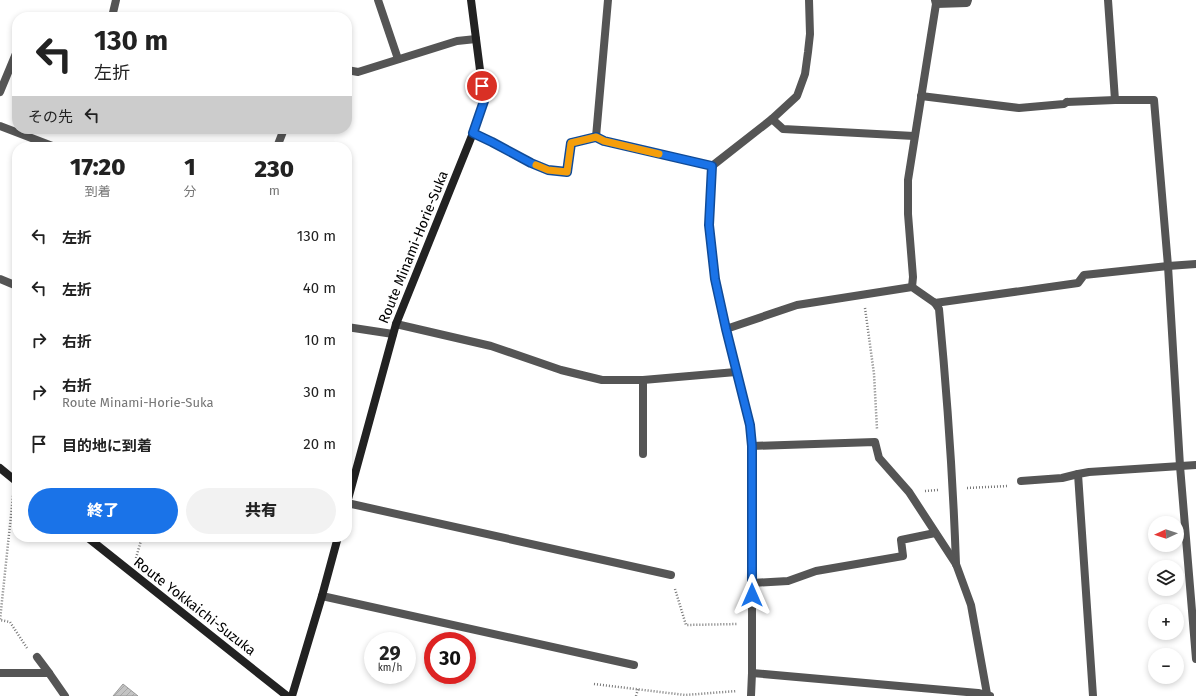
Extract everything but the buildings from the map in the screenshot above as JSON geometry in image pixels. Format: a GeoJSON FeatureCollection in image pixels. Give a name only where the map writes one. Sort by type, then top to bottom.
{"type":"FeatureCollection","features":[{"type":"Feature","properties":{"kind":"main road","name":"Route Minami-Horie-Suka"},"geometry":{"type":"LineString","coordinates":[[352,485],[396,324],[473,133],[484,101],[471,0]]}},
{"type":"Feature","properties":{"kind":"main road"},"geometry":{"type":"LineString","coordinates":[[0,468],[12,478]]}},
{"type":"Feature","properties":{"kind":"main road","name":"Route Yokkaichi-Suzuka"},"geometry":{"type":"LineString","coordinates":[[92,542],[287,696]]}},
{"type":"Feature","properties":{"kind":"main road"},"geometry":{"type":"LineString","coordinates":[[292,696],[337,542]]}},
{"type":"Feature","properties":{"kind":"street"},"geometry":{"type":"LineString","coordinates":[[113,12],[116,0]]}},
{"type":"Feature","properties":{"kind":"street"},"geometry":{"type":"LineString","coordinates":[[378,0],[398,59]]}},
{"type":"Feature","properties":{"kind":"street"},"geometry":{"type":"LineString","coordinates":[[596,137],[608,0]]}},
{"type":"Feature","properties":{"kind":"street"},"geometry":{"type":"LineString","coordinates":[[751,693],[752,446],[750,425],[736,372],[715,279],[709,225],[712,166],[772,119],[796,96],[805,74],[810,34],[809,0]]}},
{"type":"Feature","properties":{"kind":"street"},"geometry":{"type":"LineString","coordinates":[[912,287],[913,276],[908,214],[908,180],[936,2],[967,3],[968,0]]}},
{"type":"Feature","properties":{"kind":"street"},"geometry":{"type":"LineString","coordinates":[[1108,0],[1115,100]]}},
{"type":"Feature","properties":{"kind":"street"},"geometry":{"type":"LineString","coordinates":[[352,71],[358,72],[458,42],[476,39]]}},
{"type":"Feature","properties":{"kind":"street"},"geometry":{"type":"LineString","coordinates":[[0,92],[12,63]]}},
{"type":"Feature","properties":{"kind":"street"},"geometry":{"type":"LineString","coordinates":[[921,96],[1019,108],[1064,104],[1067,102],[1154,100],[1168,266],[1180,466],[1196,659]]}},
{"type":"Feature","properties":{"kind":"street"},"geometry":{"type":"LineString","coordinates":[[772,119],[783,129],[914,136]]}},
{"type":"Feature","properties":{"kind":"street"},"geometry":{"type":"LineString","coordinates":[[0,126],[12,131]]}},
{"type":"Feature","properties":{"kind":"street"},"geometry":{"type":"LineString","coordinates":[[473,133],[531,163],[548,170],[567,172],[571,143],[596,137],[604,141],[712,166]]}},
{"type":"Feature","properties":{"kind":"street"},"geometry":{"type":"LineString","coordinates":[[21,134],[42,142]]}},
{"type":"Feature","properties":{"kind":"street"},"geometry":{"type":"LineString","coordinates":[[935,303],[1078,283],[1084,275],[1196,264]]}},
{"type":"Feature","properties":{"kind":"street"},"geometry":{"type":"LineString","coordinates":[[0,279],[12,283]]}},
{"type":"Feature","properties":{"kind":"street"},"geometry":{"type":"LineString","coordinates":[[726,329],[797,305],[912,287],[935,303],[939,309],[954,488],[956,564]]}},
{"type":"Feature","properties":{"kind":"street"},"geometry":{"type":"LineString","coordinates":[[396,324],[491,346],[581,375],[602,380],[643,380],[736,372]]}},
{"type":"Feature","properties":{"kind":"street"},"geometry":{"type":"LineString","coordinates":[[352,328],[393,334]]}},
{"type":"Feature","properties":{"kind":"street"},"geometry":{"type":"LineString","coordinates":[[643,380],[643,454]]}},
{"type":"Feature","properties":{"kind":"street"},"geometry":{"type":"LineString","coordinates":[[752,446],[875,442],[879,458],[909,492],[956,564],[971,605],[988,695],[752,673]]}},
{"type":"Feature","properties":{"kind":"street"},"geometry":{"type":"LineString","coordinates":[[1021,481],[1062,478],[1089,472],[1196,465]]}},
{"type":"Feature","properties":{"kind":"street"},"geometry":{"type":"LineString","coordinates":[[1078,474],[1093,696]]}},
{"type":"Feature","properties":{"kind":"street"},"geometry":{"type":"LineString","coordinates":[[352,504],[670,575]]}},
{"type":"Feature","properties":{"kind":"street"},"geometry":{"type":"LineString","coordinates":[[752,582],[788,581],[816,570],[903,556],[901,540],[935,533]]}},
{"type":"Feature","properties":{"kind":"street"},"geometry":{"type":"LineString","coordinates":[[322,596],[634,665]]}},
{"type":"Feature","properties":{"kind":"street"},"geometry":{"type":"LineString","coordinates":[[37,657],[65,696]]}},
{"type":"Feature","properties":{"kind":"street"},"geometry":{"type":"LineString","coordinates":[[0,673],[49,673]]}},
{"type":"Feature","properties":{"kind":"path"},"geometry":{"type":"LineString","coordinates":[[862,295],[874,374],[878,437],[875,442]]}},
{"type":"Feature","properties":{"kind":"path"},"geometry":{"type":"LineString","coordinates":[[12,516],[0,620],[10,622],[30,654],[37,657]]}},
{"type":"Feature","properties":{"kind":"path"},"geometry":{"type":"LineString","coordinates":[[670,575],[686,625],[752,624]]}},
{"type":"Feature","properties":{"kind":"path"},"geometry":{"type":"LineString","coordinates":[[594,684],[685,695],[751,693]]}},
{"type":"Feature","properties":{"kind":"path"},"geometry":{"type":"LineString","coordinates":[[636,696],[638,689]]}},
{"type":"Feature","properties":{"kind":"slow traffic"},"geometry":{"type":"LineString","coordinates":[[536,165],[548,170],[567,172],[571,143],[596,137],[604,141],[659,154]]}},
{"type":"Feature","properties":{"kind":"route"},"geometry":{"type":"LineString","coordinates":[[482,86],[484,101],[473,133],[531,163],[548,170],[567,172],[571,143],[596,137],[604,141],[712,166],[709,225],[715,279],[750,425],[752,446],[752,595]]}}]}
